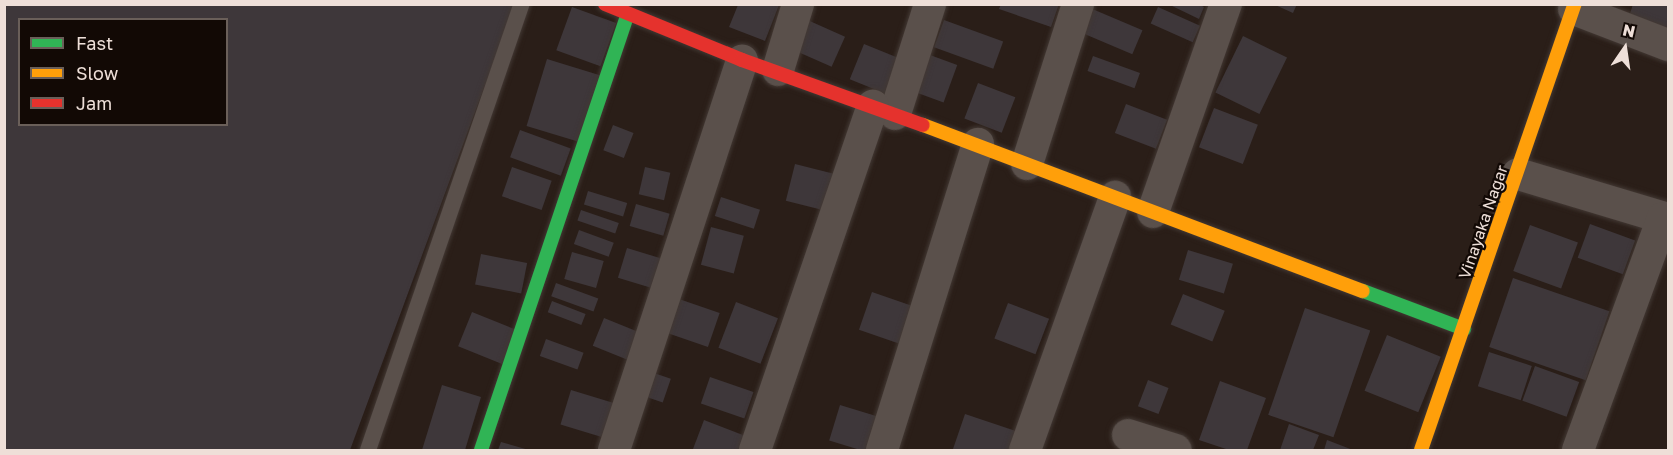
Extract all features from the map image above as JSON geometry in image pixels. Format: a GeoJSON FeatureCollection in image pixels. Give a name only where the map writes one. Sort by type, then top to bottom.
{"type":"FeatureCollection","features":[{"type":"Feature","properties":{"kind":"street"},"geometry":{"type":"LineString","coordinates":[[605,4],[742,60],[778,70],[978,144],[1464,329]]}},
{"type":"Feature","properties":{"kind":"street"},"geometry":{"type":"LineString","coordinates":[[778,70],[798,4]]}},
{"type":"Feature","properties":{"kind":"street"},"geometry":{"type":"LineString","coordinates":[[755,450],[884,110],[930,4]]}},
{"type":"Feature","properties":{"kind":"street"},"geometry":{"type":"LineString","coordinates":[[1027,164],[1078,4]]}},
{"type":"Feature","properties":{"kind":"street"},"geometry":{"type":"LineString","coordinates":[[1153,212],[1226,4]]}},
{"type":"Feature","properties":{"kind":"street"},"geometry":{"type":"LineString","coordinates":[[1574,7],[1668,45]]}},
{"type":"Feature","properties":{"kind":"street","name":"Vinayaka Nagar"},"geometry":{"type":"LineString","coordinates":[[1421,450],[1574,7]]}},
{"type":"Feature","properties":{"kind":"street"},"geometry":{"type":"LineString","coordinates":[[481,450],[628,14]]}},
{"type":"Feature","properties":{"kind":"street"},"geometry":{"type":"LineString","coordinates":[[614,450],[742,60]]}},
{"type":"Feature","properties":{"kind":"street"},"geometry":{"type":"LineString","coordinates":[[882,450],[978,144]]}},
{"type":"Feature","properties":{"kind":"street"},"geometry":{"type":"LineString","coordinates":[[1518,174],[1666,219],[1578,450]]}},
{"type":"Feature","properties":{"kind":"street"},"geometry":{"type":"LineString","coordinates":[[1025,450],[1115,197]]}},
{"type":"Feature","properties":{"kind":"street"},"geometry":{"type":"LineString","coordinates":[[1128,435],[1176,450]]}},
{"type":"Feature","properties":{"kind":"lane"},"geometry":{"type":"LineString","coordinates":[[369,450],[522,4]]}},
{"type":"Feature","properties":{"kind":"building"},"geometry":{"type":"Polygon","coordinates":[[[4,4],[515,4],[350,450],[4,450],[4,4]]]}},
{"type":"Feature","properties":{"kind":"building"},"geometry":{"type":"Polygon","coordinates":[[[1001,4],[1059,4],[1051,27],[999,9],[1001,4]]]}},
{"type":"Feature","properties":{"kind":"building"},"geometry":{"type":"Polygon","coordinates":[[[1168,4],[1199,4],[1204,7],[1199,19],[1168,4]]]}},
{"type":"Feature","properties":{"kind":"building"},"geometry":{"type":"Polygon","coordinates":[[[1273,4],[1297,4],[1293,13],[1273,4]]]}},
{"type":"Feature","properties":{"kind":"building"},"geometry":{"type":"Polygon","coordinates":[[[1633,4],[1668,4],[1668,33],[1628,20],[1633,4]]]}},
{"type":"Feature","properties":{"kind":"building"},"geometry":{"type":"Polygon","coordinates":[[[738,5],[779,5],[765,41],[729,27],[738,5]]]}},
{"type":"Feature","properties":{"kind":"building"},"geometry":{"type":"Polygon","coordinates":[[[572,7],[616,23],[600,66],[556,50],[572,7]]]}},
{"type":"Feature","properties":{"kind":"building"},"geometry":{"type":"Polygon","coordinates":[[[1158,7],[1200,26],[1193,42],[1151,23],[1158,7]]]}},
{"type":"Feature","properties":{"kind":"building"},"geometry":{"type":"Polygon","coordinates":[[[1090,8],[1142,30],[1132,54],[1080,32],[1090,8]]]}},
{"type":"Feature","properties":{"kind":"building"},"geometry":{"type":"Polygon","coordinates":[[[803,18],[845,37],[832,67],[790,48],[803,18]]]}},
{"type":"Feature","properties":{"kind":"building"},"geometry":{"type":"Polygon","coordinates":[[[944,20],[1003,42],[993,69],[934,47],[944,20]]]}},
{"type":"Feature","properties":{"kind":"building"},"geometry":{"type":"Polygon","coordinates":[[[1243,36],[1287,57],[1259,114],[1215,93],[1243,36]]]}},
{"type":"Feature","properties":{"kind":"building"},"geometry":{"type":"Polygon","coordinates":[[[864,44],[901,59],[887,94],[850,79],[864,44]]]}},
{"type":"Feature","properties":{"kind":"building"},"geometry":{"type":"Polygon","coordinates":[[[930,55],[957,65],[944,103],[916,93],[930,55]]]}},
{"type":"Feature","properties":{"kind":"building"},"geometry":{"type":"Polygon","coordinates":[[[1093,56],[1140,73],[1135,88],[1088,71],[1093,56]]]}},
{"type":"Feature","properties":{"kind":"building"},"geometry":{"type":"Polygon","coordinates":[[[547,59],[602,76],[581,143],[527,126],[547,59]]]}},
{"type":"Feature","properties":{"kind":"building"},"geometry":{"type":"Polygon","coordinates":[[[978,83],[1015,97],[1002,133],[964,118],[978,83]]]}},
{"type":"Feature","properties":{"kind":"building"},"geometry":{"type":"Polygon","coordinates":[[[1126,104],[1167,120],[1156,149],[1115,133],[1126,104]]]}},
{"type":"Feature","properties":{"kind":"building"},"geometry":{"type":"Polygon","coordinates":[[[1214,108],[1258,125],[1243,164],[1199,147],[1214,108]]]}},
{"type":"Feature","properties":{"kind":"building"},"geometry":{"type":"Polygon","coordinates":[[[613,125],[634,133],[624,158],[603,150],[613,125]]]}},
{"type":"Feature","properties":{"kind":"building"},"geometry":{"type":"Polygon","coordinates":[[[520,130],[571,148],[561,176],[510,157],[520,130]]]}},
{"type":"Feature","properties":{"kind":"building"},"geometry":{"type":"Polygon","coordinates":[[[795,164],[836,174],[827,211],[786,201],[795,164]]]}},
{"type":"Feature","properties":{"kind":"building"},"geometry":{"type":"Polygon","coordinates":[[[512,167],[552,181],[542,210],[502,196],[512,167]]]}},
{"type":"Feature","properties":{"kind":"building"},"geometry":{"type":"Polygon","coordinates":[[[645,167],[670,173],[664,200],[639,194],[645,167]]]}},
{"type":"Feature","properties":{"kind":"building"},"geometry":{"type":"Polygon","coordinates":[[[588,191],[627,203],[623,216],[584,204],[588,191]]]}},
{"type":"Feature","properties":{"kind":"building"},"geometry":{"type":"Polygon","coordinates":[[[721,197],[760,210],[754,229],[715,216],[721,197]]]}},
{"type":"Feature","properties":{"kind":"building"},"geometry":{"type":"Polygon","coordinates":[[[636,204],[670,214],[663,236],[630,226],[636,204]]]}},
{"type":"Feature","properties":{"kind":"building"},"geometry":{"type":"Polygon","coordinates":[[[581,210],[619,223],[615,233],[577,220],[581,210]]]}},
{"type":"Feature","properties":{"kind":"building"},"geometry":{"type":"Polygon","coordinates":[[[1590,224],[1635,240],[1623,274],[1578,258],[1590,224]]]}},
{"type":"Feature","properties":{"kind":"building"},"geometry":{"type":"Polygon","coordinates":[[[1530,225],[1578,242],[1561,288],[1513,271],[1530,225]]]}},
{"type":"Feature","properties":{"kind":"building"},"geometry":{"type":"Polygon","coordinates":[[[711,227],[744,236],[734,273],[701,265],[711,227]]]}},
{"type":"Feature","properties":{"kind":"building"},"geometry":{"type":"Polygon","coordinates":[[[579,230],[614,243],[609,257],[574,244],[579,230]]]}},
{"type":"Feature","properties":{"kind":"building"},"geometry":{"type":"Polygon","coordinates":[[[627,248],[662,259],[653,288],[618,278],[627,248]]]}},
{"type":"Feature","properties":{"kind":"building"},"geometry":{"type":"Polygon","coordinates":[[[1188,250],[1233,264],[1224,293],[1179,280],[1188,250]]]}},
{"type":"Feature","properties":{"kind":"building"},"geometry":{"type":"Polygon","coordinates":[[[572,252],[604,261],[596,288],[564,279],[572,252]]]}},
{"type":"Feature","properties":{"kind":"building"},"geometry":{"type":"Polygon","coordinates":[[[481,254],[527,263],[521,293],[475,284],[481,254]]]}},
{"type":"Feature","properties":{"kind":"building"},"geometry":{"type":"Polygon","coordinates":[[[1513,278],[1609,311],[1586,380],[1489,347],[1513,278]]]}},
{"type":"Feature","properties":{"kind":"building"},"geometry":{"type":"Polygon","coordinates":[[[556,283],[598,298],[593,312],[551,296],[556,283]]]}},
{"type":"Feature","properties":{"kind":"building"},"geometry":{"type":"Polygon","coordinates":[[[872,292],[921,309],[908,347],[859,330],[872,292]]]}},
{"type":"Feature","properties":{"kind":"building"},"geometry":{"type":"Polygon","coordinates":[[[1183,294],[1225,311],[1212,341],[1171,325],[1183,294]]]}},
{"type":"Feature","properties":{"kind":"building"},"geometry":{"type":"Polygon","coordinates":[[[679,299],[720,313],[708,347],[667,333],[679,299]]]}},
{"type":"Feature","properties":{"kind":"building"},"geometry":{"type":"Polygon","coordinates":[[[552,301],[586,314],[581,325],[548,312],[552,301]]]}},
{"type":"Feature","properties":{"kind":"building"},"geometry":{"type":"Polygon","coordinates":[[[736,302],[778,318],[760,364],[718,348],[736,302]]]}},
{"type":"Feature","properties":{"kind":"building"},"geometry":{"type":"Polygon","coordinates":[[[1008,303],[1049,319],[1035,354],[994,338],[1008,303]]]}},
{"type":"Feature","properties":{"kind":"building"},"geometry":{"type":"Polygon","coordinates":[[[1305,308],[1370,330],[1333,437],[1268,415],[1305,308]]]}},
{"type":"Feature","properties":{"kind":"building"},"geometry":{"type":"Polygon","coordinates":[[[472,312],[517,330],[503,364],[458,346],[472,312]]]}},
{"type":"Feature","properties":{"kind":"building"},"geometry":{"type":"Polygon","coordinates":[[[604,318],[641,333],[630,361],[593,346],[604,318]]]}},
{"type":"Feature","properties":{"kind":"building"},"geometry":{"type":"Polygon","coordinates":[[[1387,335],[1441,357],[1418,412],[1365,391],[1387,335]]]}},
{"type":"Feature","properties":{"kind":"building"},"geometry":{"type":"Polygon","coordinates":[[[546,339],[584,353],[577,370],[540,356],[546,339]]]}},
{"type":"Feature","properties":{"kind":"building"},"geometry":{"type":"Polygon","coordinates":[[[1489,352],[1532,366],[1521,400],[1478,386],[1489,352]]]}},
{"type":"Feature","properties":{"kind":"building"},"geometry":{"type":"Polygon","coordinates":[[[1535,366],[1579,382],[1567,417],[1522,401],[1535,366]]]}},
{"type":"Feature","properties":{"kind":"building"},"geometry":{"type":"Polygon","coordinates":[[[651,372],[671,379],[663,402],[643,396],[651,372]]]}},
{"type":"Feature","properties":{"kind":"building"},"geometry":{"type":"Polygon","coordinates":[[[710,377],[753,392],[744,418],[701,403],[710,377]]]}},
{"type":"Feature","properties":{"kind":"building"},"geometry":{"type":"Polygon","coordinates":[[[1148,380],[1169,388],[1159,414],[1138,406],[1148,380]]]}},
{"type":"Feature","properties":{"kind":"building"},"geometry":{"type":"Polygon","coordinates":[[[1220,381],[1266,398],[1247,450],[1229,450],[1199,440],[1220,381]]]}},
{"type":"Feature","properties":{"kind":"building"},"geometry":{"type":"Polygon","coordinates":[[[442,385],[481,397],[465,450],[422,450],[442,385]]]}},
{"type":"Feature","properties":{"kind":"building"},"geometry":{"type":"Polygon","coordinates":[[[571,390],[618,404],[607,439],[560,424],[571,390]]]}},
{"type":"Feature","properties":{"kind":"building"},"geometry":{"type":"Polygon","coordinates":[[[840,405],[886,419],[876,450],[861,450],[829,440],[840,405]]]}},
{"type":"Feature","properties":{"kind":"building"},"geometry":{"type":"Polygon","coordinates":[[[965,414],[1022,433],[1016,450],[953,449],[965,414]]]}},
{"type":"Feature","properties":{"kind":"building"},"geometry":{"type":"Polygon","coordinates":[[[704,420],[748,437],[743,450],[693,449],[704,420]]]}},
{"type":"Feature","properties":{"kind":"building"},"geometry":{"type":"Polygon","coordinates":[[[1289,424],[1319,435],[1313,450],[1280,450],[1289,424]]]}},
{"type":"Feature","properties":{"kind":"building"},"geometry":{"type":"Polygon","coordinates":[[[1327,440],[1353,450],[1324,450],[1327,440]]]}},
{"type":"Feature","properties":{"kind":"building"},"geometry":{"type":"Polygon","coordinates":[[[501,442],[529,450],[498,450],[501,442]]]}},
{"type":"Feature","properties":{"kind":"traffic: fast"},"geometry":{"type":"LineString","coordinates":[[481,450],[628,14]]}},
{"type":"Feature","properties":{"kind":"traffic: fast"},"geometry":{"type":"LineString","coordinates":[[1363,291],[1464,329]]}},
{"type":"Feature","properties":{"kind":"traffic: slow"},"geometry":{"type":"LineString","coordinates":[[1421,450],[1575,4]]}},
{"type":"Feature","properties":{"kind":"traffic: slow"},"geometry":{"type":"LineString","coordinates":[[923,125],[1363,291]]}},
{"type":"Feature","properties":{"kind":"traffic: jam"},"geometry":{"type":"LineString","coordinates":[[605,4],[742,60],[923,125]]}}]}
